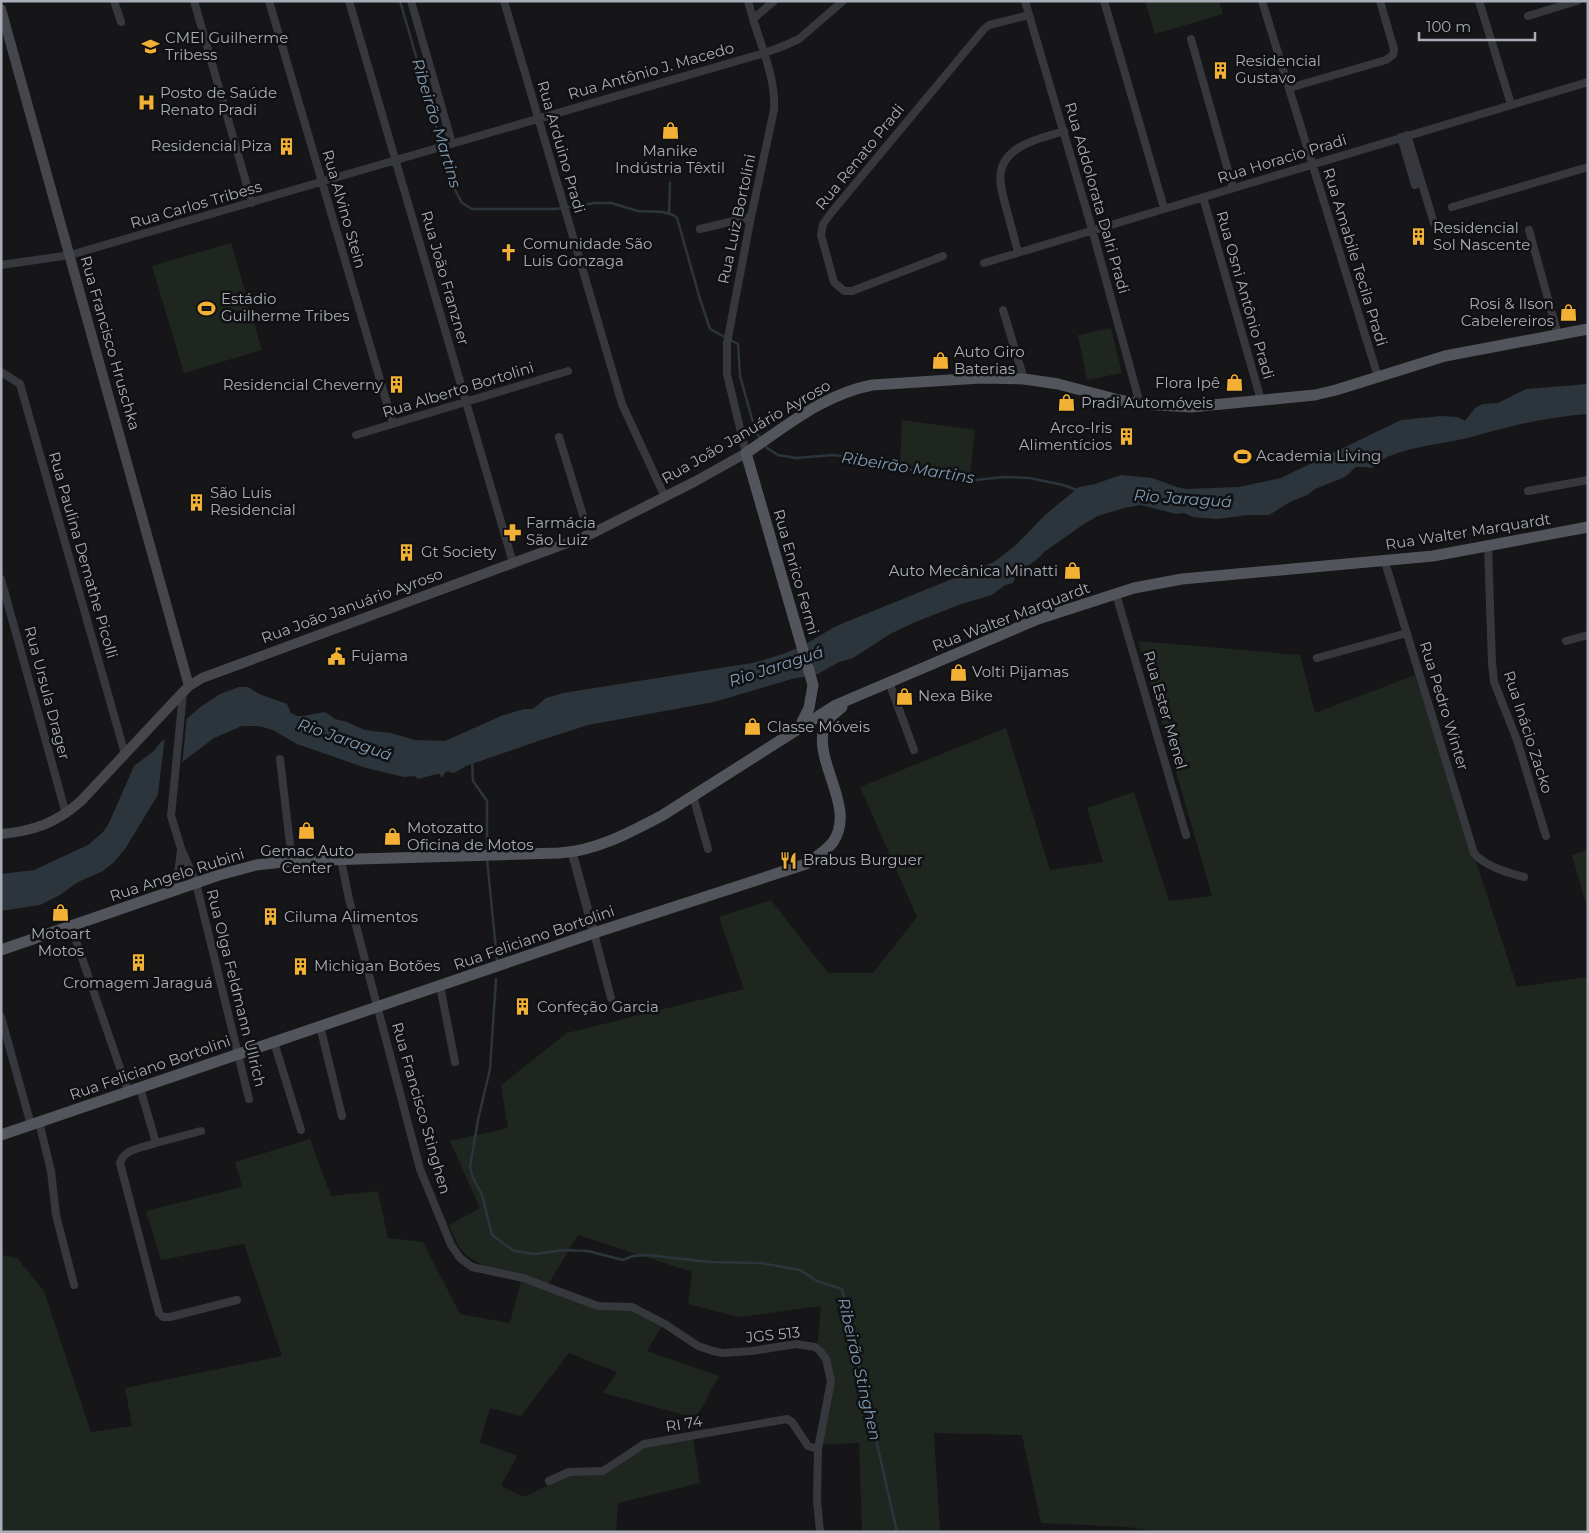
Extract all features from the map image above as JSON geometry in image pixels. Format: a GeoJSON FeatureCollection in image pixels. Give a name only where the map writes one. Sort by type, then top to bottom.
{"type":"FeatureCollection","features":[{"type":"Feature","properties":{"kind":"main road","name":"Rua Francisco Hruschka"},"geometry":{"type":"LineString","coordinates":[[1,9],[70,255],[186,689]]}},
{"type":"Feature","properties":{"kind":"main road","name":"Rua João Januário Ayroso"},"geometry":{"type":"LineString","coordinates":[[1,834],[44,825],[66,814],[81,801],[186,689],[217,672],[589,535],[665,497],[746,453],[814,407],[836,395],[853,389],[882,384],[981,378],[1024,379],[1058,384],[1140,404],[1191,406],[1315,395],[1445,356],[1588,329]]}},
{"type":"Feature","properties":{"kind":"main road","name":"Rua Enrico Fermi"},"geometry":{"type":"LineString","coordinates":[[746,453],[812,683],[812,701],[800,728]]}},
{"type":"Feature","properties":{"kind":"main road","name":"Rua Walter Marquardt"},"geometry":{"type":"LineString","coordinates":[[487,855],[572,852],[593,847],[636,829],[663,815],[828,709],[1038,619],[1116,594],[1182,579],[1385,562],[1433,556],[1588,527]]}},
{"type":"Feature","properties":{"kind":"main road"},"geometry":{"type":"LineString","coordinates":[[821,739],[824,728],[830,718],[853,698]]}},
{"type":"Feature","properties":{"kind":"main road"},"geometry":{"type":"LineString","coordinates":[[800,728],[813,730],[821,739]]}},
{"type":"Feature","properties":{"kind":"main road","name":"Rua Feliciano Bortolini"},"geometry":{"type":"LineString","coordinates":[[1,1135],[594,933],[806,864],[823,852],[833,841],[840,826],[840,813],[821,739]]}},
{"type":"Feature","properties":{"kind":"main road","name":"Rua Angelo Rubini"},"geometry":{"type":"LineString","coordinates":[[1,950],[196,883],[256,865],[487,855]]}},
{"type":"Feature","properties":{"kind":"street"},"geometry":{"type":"LineString","coordinates":[[114,1],[121,22]]}},
{"type":"Feature","properties":{"kind":"street"},"geometry":{"type":"LineString","coordinates":[[194,1],[252,203]]}},
{"type":"Feature","properties":{"kind":"street","name":"Rua Alvino Stein"},"geometry":{"type":"LineString","coordinates":[[270,1],[392,424]]}},
{"type":"Feature","properties":{"kind":"street","name":"Rua João Franzner"},"geometry":{"type":"LineString","coordinates":[[349,1],[513,563]]}},
{"type":"Feature","properties":{"kind":"street"},"geometry":{"type":"LineString","coordinates":[[411,1],[450,144]]}},
{"type":"Feature","properties":{"kind":"street","name":"Rua Arduino Pradi"},"geometry":{"type":"LineString","coordinates":[[504,1],[622,404],[665,497]]}},
{"type":"Feature","properties":{"kind":"street","name":"Rua Luiz Bortolini"},"geometry":{"type":"LineString","coordinates":[[746,453],[727,374],[728,330],[775,98],[748,1]]}},
{"type":"Feature","properties":{"kind":"street"},"geometry":{"type":"LineString","coordinates":[[754,19],[774,1]]}},
{"type":"Feature","properties":{"kind":"street","name":"Rua Antônio J. Macedo"},"geometry":{"type":"LineString","coordinates":[[396,160],[781,47],[799,39],[843,1]]}},
{"type":"Feature","properties":{"kind":"street","name":"Rua Addolorata Dalri Pradi"},"geometry":{"type":"LineString","coordinates":[[1025,1],[1092,229],[1140,404]]}},
{"type":"Feature","properties":{"kind":"street"},"geometry":{"type":"LineString","coordinates":[[1104,1],[1164,208]]}},
{"type":"Feature","properties":{"kind":"street","name":"Rua Amabile Tecila Pradi"},"geometry":{"type":"LineString","coordinates":[[1262,1],[1378,377]]}},
{"type":"Feature","properties":{"kind":"street"},"geometry":{"type":"LineString","coordinates":[[1289,88],[1386,60],[1393,55],[1394,48],[1380,1]]}},
{"type":"Feature","properties":{"kind":"street"},"geometry":{"type":"LineString","coordinates":[[1479,1],[1511,104]]}},
{"type":"Feature","properties":{"kind":"street"},"geometry":{"type":"LineString","coordinates":[[1528,16],[1577,1]]}},
{"type":"Feature","properties":{"kind":"street","name":"Rua Renato Pradi"},"geometry":{"type":"LineString","coordinates":[[944,256],[852,291],[844,291],[834,282],[821,230],[831,213],[984,29],[989,25],[1029,15]]}},
{"type":"Feature","properties":{"kind":"street"},"geometry":{"type":"LineString","coordinates":[[1191,40],[1233,188]]}},
{"type":"Feature","properties":{"kind":"street","name":"Rua Horacio Pradi"},"geometry":{"type":"LineString","coordinates":[[984,263],[1092,229],[1588,82]]}},
{"type":"Feature","properties":{"kind":"street"},"geometry":{"type":"LineString","coordinates":[[1018,252],[999,183],[1002,164],[1019,147],[1064,131]]}},
{"type":"Feature","properties":{"kind":"street"},"geometry":{"type":"LineString","coordinates":[[1404,136],[1415,185]]}},
{"type":"Feature","properties":{"kind":"street"},"geometry":{"type":"LineString","coordinates":[[1404,136],[1434,223]]}},
{"type":"Feature","properties":{"kind":"street","name":"Rua Carlos Tribess"},"geometry":{"type":"LineString","coordinates":[[1,265],[70,255],[396,160]]}},
{"type":"Feature","properties":{"kind":"street"},"geometry":{"type":"LineString","coordinates":[[1452,207],[1588,166]]}},
{"type":"Feature","properties":{"kind":"street","name":"Rua Osni Antônio Pradi"},"geometry":{"type":"LineString","coordinates":[[1203,197],[1261,400]]}},
{"type":"Feature","properties":{"kind":"street"},"geometry":{"type":"LineString","coordinates":[[700,229],[751,217]]}},
{"type":"Feature","properties":{"kind":"street"},"geometry":{"type":"LineString","coordinates":[[1528,230],[1558,335]]}},
{"type":"Feature","properties":{"kind":"street"},"geometry":{"type":"LineString","coordinates":[[1003,310],[1024,379]]}},
{"type":"Feature","properties":{"kind":"street","name":"Rua Alberto Bortolini"},"geometry":{"type":"LineString","coordinates":[[356,435],[568,371]]}},
{"type":"Feature","properties":{"kind":"street","name":"Rua Paulina Demathe Picolli"},"geometry":{"type":"LineString","coordinates":[[1,372],[20,384],[125,754]]}},
{"type":"Feature","properties":{"kind":"street"},"geometry":{"type":"LineString","coordinates":[[559,437],[589,535]]}},
{"type":"Feature","properties":{"kind":"street"},"geometry":{"type":"LineString","coordinates":[[1528,491],[1588,480]]}},
{"type":"Feature","properties":{"kind":"street","name":"Rua Inácio Zacko"},"geometry":{"type":"LineString","coordinates":[[1488,546],[1494,682],[1517,740],[1546,836]]}},
{"type":"Feature","properties":{"kind":"street","name":"Rua Pedro Winter"},"geometry":{"type":"LineString","coordinates":[[1385,562],[1474,852],[1478,858],[1507,872],[1524,877]]}},
{"type":"Feature","properties":{"kind":"street","name":"Rua Ursula Drager"},"geometry":{"type":"LineString","coordinates":[[1,579],[66,814]]}},
{"type":"Feature","properties":{"kind":"street","name":"Rua Ester Menel"},"geometry":{"type":"LineString","coordinates":[[1116,594],[1186,835]]}},
{"type":"Feature","properties":{"kind":"street"},"geometry":{"type":"LineString","coordinates":[[1317,658],[1407,633]]}},
{"type":"Feature","properties":{"kind":"street"},"geometry":{"type":"LineString","coordinates":[[1566,641],[1588,635]]}},
{"type":"Feature","properties":{"kind":"street"},"geometry":{"type":"LineString","coordinates":[[889,682],[914,750]]}},
{"type":"Feature","properties":{"kind":"street","name":"Rua Olga Feldmann Ullrich"},"geometry":{"type":"LineString","coordinates":[[186,689],[180,710],[172,809],[173,825],[196,883],[249,1099]]}},
{"type":"Feature","properties":{"kind":"street"},"geometry":{"type":"LineString","coordinates":[[280,759],[292,862]]}},
{"type":"Feature","properties":{"kind":"street"},"geometry":{"type":"LineString","coordinates":[[693,796],[708,849]]}},
{"type":"Feature","properties":{"kind":"street"},"geometry":{"type":"LineString","coordinates":[[176,890],[181,848]]}},
{"type":"Feature","properties":{"kind":"street"},"geometry":{"type":"LineString","coordinates":[[572,852],[611,998]]}},
{"type":"Feature","properties":{"kind":"street","name":"Rua Francisco Stinghen"},"geometry":{"type":"LineString","coordinates":[[341,860],[420,1169],[451,1245],[460,1258],[472,1267],[523,1278],[598,1306],[615,1307]]}},
{"type":"Feature","properties":{"kind":"street"},"geometry":{"type":"LineString","coordinates":[[71,926],[128,1091]]}},
{"type":"Feature","properties":{"kind":"street"},"geometry":{"type":"LineString","coordinates":[[440,986],[455,1062]]}},
{"type":"Feature","properties":{"kind":"street"},"geometry":{"type":"LineString","coordinates":[[1,1017],[51,1171],[56,1215],[74,1285]]}},
{"type":"Feature","properties":{"kind":"street"},"geometry":{"type":"LineString","coordinates":[[320,1026],[342,1116]]}},
{"type":"Feature","properties":{"kind":"street"},"geometry":{"type":"LineString","coordinates":[[274,1042],[301,1130]]}},
{"type":"Feature","properties":{"kind":"street"},"geometry":{"type":"LineString","coordinates":[[140,1088],[156,1144]]}},
{"type":"Feature","properties":{"kind":"street"},"geometry":{"type":"LineString","coordinates":[[201,1130],[127,1152],[122,1156],[120,1163],[159,1313],[162,1317],[170,1317],[237,1300]]}},
{"type":"Feature","properties":{"kind":"street","name":"JGS 513"},"geometry":{"type":"LineString","coordinates":[[615,1307],[632,1307],[642,1311],[698,1346],[722,1354],[796,1344],[815,1347],[826,1359],[831,1381],[818,1448],[817,1500],[820,1532]]}},
{"type":"Feature","properties":{"kind":"street","name":"RI 74"},"geometry":{"type":"LineString","coordinates":[[549,1481],[569,1472],[603,1471],[644,1444],[787,1419],[792,1422],[808,1446],[818,1448]]}},
{"type":"Feature","properties":{"kind":"shaded area"},"geometry":{"type":"Polygon","coordinates":[[[1145,1],[1219,1],[1223,14],[1155,34],[1145,1]]]}},
{"type":"Feature","properties":{"kind":"shaded area","name":"Estádio Guilherme Tribes"},"geometry":{"type":"Polygon","coordinates":[[[231,243],[262,350],[184,373],[152,266],[231,243]]]}},
{"type":"Feature","properties":{"kind":"shaded area"},"geometry":{"type":"Polygon","coordinates":[[[1111,328],[1122,373],[1087,380],[1078,335],[1111,328]]]}},
{"type":"Feature","properties":{"kind":"shaded area"},"geometry":{"type":"Polygon","coordinates":[[[902,420],[975,430],[970,473],[900,464],[902,420]]]}},
{"type":"Feature","properties":{"kind":"shaded area"},"geometry":{"type":"Polygon","coordinates":[[[1138,641],[1300,655],[1315,713],[1415,675],[1517,987],[1588,977],[1588,1532],[1163,1532],[1127,1527],[1041,1523],[1022,1435],[934,1433],[940,1532],[862,1532],[859,1443],[814,1445],[828,1390],[827,1368],[824,1359],[817,1349],[821,1306],[739,1317],[688,1304],[692,1272],[578,1235],[549,1283],[493,1269],[482,1264],[464,1253],[455,1240],[449,1225],[480,1208],[450,1141],[508,1128],[501,1085],[567,1033],[744,989],[719,917],[771,900],[828,973],[873,973],[917,917],[860,787],[1006,728],[1050,870],[1103,862],[1087,808],[1134,792],[1169,901],[1212,896],[1138,641]]]}},
{"type":"Feature","properties":{"kind":"shaded area"},"geometry":{"type":"Polygon","coordinates":[[[1588,850],[1588,911],[1572,855],[1588,850]]]}},
{"type":"Feature","properties":{"kind":"shaded area"},"geometry":{"type":"Polygon","coordinates":[[[310,1139],[331,1196],[378,1191],[388,1238],[423,1242],[460,1314],[510,1323],[521,1282],[546,1289],[581,1303],[632,1309],[662,1326],[647,1351],[719,1376],[696,1418],[603,1393],[617,1372],[569,1353],[521,1416],[490,1408],[480,1442],[517,1456],[501,1486],[524,1497],[566,1476],[605,1473],[644,1447],[693,1438],[700,1483],[618,1503],[616,1532],[1,1532],[1,1255],[17,1258],[44,1291],[91,1432],[132,1426],[125,1388],[282,1356],[244,1244],[161,1260],[146,1211],[242,1187],[235,1162],[310,1139]]]}},
{"type":"Feature","properties":{"kind":"water","name":"Rio Jaraguá"},"geometry":{"type":"Polygon","coordinates":[[[1588,384],[1588,414],[1531,422],[1398,453],[1387,457],[1371,468],[1356,467],[1345,477],[1315,489],[1269,515],[1248,515],[1217,519],[1193,517],[1184,513],[1176,514],[1141,505],[1098,516],[1044,552],[1015,578],[1013,583],[1005,585],[992,595],[961,604],[913,623],[890,634],[853,658],[839,662],[818,674],[792,679],[714,702],[588,725],[466,766],[454,773],[446,771],[441,778],[440,774],[437,774],[418,779],[415,776],[404,777],[366,768],[297,744],[273,730],[259,726],[242,726],[214,738],[181,763],[162,788],[125,849],[103,871],[78,882],[60,895],[40,905],[1,911],[1,874],[34,870],[88,845],[103,832],[109,823],[134,766],[154,751],[160,743],[199,708],[220,694],[239,687],[248,687],[259,694],[287,704],[291,713],[297,716],[325,712],[335,719],[365,730],[391,733],[415,740],[445,741],[501,716],[524,709],[533,709],[546,698],[563,693],[752,663],[792,651],[841,624],[994,562],[1016,545],[1045,515],[1079,487],[1095,484],[1121,475],[1152,478],[1186,489],[1239,487],[1281,478],[1401,420],[1441,416],[1457,417],[1465,421],[1475,408],[1483,404],[1498,403],[1526,389],[1588,384]]]}},
{"type":"Feature","properties":{"kind":"pier"},"geometry":{"type":"Polygon","coordinates":[[[187,716],[182,766],[157,802],[165,736],[187,716]]]}},
{"type":"Feature","properties":{"kind":"waterway","name":"Ribeirão Martins"},"geometry":{"type":"LineString","coordinates":[[400,1],[454,188],[462,203],[472,209],[555,209],[595,203],[611,203],[638,211],[663,212],[677,218],[710,329],[738,344],[740,376],[756,433],[761,439]]}},
{"type":"Feature","properties":{"kind":"waterway"},"geometry":{"type":"LineString","coordinates":[[669,214],[670,183]]}},
{"type":"Feature","properties":{"kind":"waterway","name":"Ribeirão Martins"},"geometry":{"type":"LineString","coordinates":[[764,444],[778,455],[796,458],[833,455],[860,458],[884,461],[900,468],[976,480],[1003,477],[1030,478],[1077,490]]}},
{"type":"Feature","properties":{"kind":"waterway","name":"Ribeirão Stinghen"},"geometry":{"type":"LineString","coordinates":[[472,761],[473,781],[487,801],[487,848]]}},
{"type":"Feature","properties":{"kind":"waterway","name":"Ribeirão Stinghen"},"geometry":{"type":"LineString","coordinates":[[487,859],[497,960]]}},
{"type":"Feature","properties":{"kind":"waterway","name":"Ribeirão Stinghen"},"geometry":{"type":"LineString","coordinates":[[496,979],[490,1069],[478,1120],[470,1167],[473,1178],[482,1195],[492,1235],[514,1251],[535,1254],[564,1250],[588,1251],[623,1260],[633,1256],[647,1255],[710,1262],[760,1263],[800,1270],[817,1281],[842,1289],[897,1532]]}},
{"type":"Feature","properties":{"kind":"place","name":"CMEI Guilherme Tribess"},"geometry":{"type":"Point","coordinates":[151,47]}},
{"type":"Feature","properties":{"kind":"place","name":"Residencial Gustavo"},"geometry":{"type":"Point","coordinates":[1221,70]}},
{"type":"Feature","properties":{"kind":"place","name":"Posto de Saúde Renato Pradi"},"geometry":{"type":"Point","coordinates":[146,102]}},
{"type":"Feature","properties":{"kind":"place","name":"Manike Indústria Têxtil"},"geometry":{"type":"Point","coordinates":[670,130]}},
{"type":"Feature","properties":{"kind":"place","name":"Residencial Piza"},"geometry":{"type":"Point","coordinates":[286,146]}},
{"type":"Feature","properties":{"kind":"place","name":"Residencial Sol Nascente"},"geometry":{"type":"Point","coordinates":[1419,237]}},
{"type":"Feature","properties":{"kind":"place","name":"Comunidade São Luis Gonzaga"},"geometry":{"type":"Point","coordinates":[509,253]}},
{"type":"Feature","properties":{"kind":"place","name":"Estádio Guilherme Tribes"},"geometry":{"type":"Point","coordinates":[207,308]}},
{"type":"Feature","properties":{"kind":"place","name":"Rosi & Ilson Cabelereiros"},"geometry":{"type":"Point","coordinates":[1568,313]}},
{"type":"Feature","properties":{"kind":"place","name":"Auto Giro Baterias"},"geometry":{"type":"Point","coordinates":[940,361]}},
{"type":"Feature","properties":{"kind":"place","name":"Flora Ipê"},"geometry":{"type":"Point","coordinates":[1234,383]}},
{"type":"Feature","properties":{"kind":"place","name":"Residencial Cheverny"},"geometry":{"type":"Point","coordinates":[397,385]}},
{"type":"Feature","properties":{"kind":"place","name":"Pradi Automóveis"},"geometry":{"type":"Point","coordinates":[1067,403]}},
{"type":"Feature","properties":{"kind":"place","name":"Arco-Iris Alimentícios"},"geometry":{"type":"Point","coordinates":[1126,437]}},
{"type":"Feature","properties":{"kind":"place","name":"Academia Living"},"geometry":{"type":"Point","coordinates":[1242,456]}},
{"type":"Feature","properties":{"kind":"place","name":"São Luis Residencial"},"geometry":{"type":"Point","coordinates":[196,502]}},
{"type":"Feature","properties":{"kind":"place","name":"Farmácia São Luiz"},"geometry":{"type":"Point","coordinates":[512,532]}},
{"type":"Feature","properties":{"kind":"place","name":"Gt Society"},"geometry":{"type":"Point","coordinates":[407,552]}},
{"type":"Feature","properties":{"kind":"place","name":"Auto Mecânica Minatti"},"geometry":{"type":"Point","coordinates":[1072,571]}},
{"type":"Feature","properties":{"kind":"place","name":"Fujama"},"geometry":{"type":"Point","coordinates":[337,656]}},
{"type":"Feature","properties":{"kind":"place","name":"Volti Pijamas"},"geometry":{"type":"Point","coordinates":[958,672]}},
{"type":"Feature","properties":{"kind":"place","name":"Nexa Bike"},"geometry":{"type":"Point","coordinates":[904,696]}},
{"type":"Feature","properties":{"kind":"place","name":"Classe Móveis"},"geometry":{"type":"Point","coordinates":[753,727]}},
{"type":"Feature","properties":{"kind":"place","name":"Gemac Auto Center"},"geometry":{"type":"Point","coordinates":[307,830]}},
{"type":"Feature","properties":{"kind":"place","name":"Motozatto Oficina de Motos"},"geometry":{"type":"Point","coordinates":[393,837]}},
{"type":"Feature","properties":{"kind":"place","name":"Brabus Burguer"},"geometry":{"type":"Point","coordinates":[789,860]}},
{"type":"Feature","properties":{"kind":"place","name":"Motoart Motos"},"geometry":{"type":"Point","coordinates":[61,913]}},
{"type":"Feature","properties":{"kind":"place","name":"Ciluma Alimentos"},"geometry":{"type":"Point","coordinates":[270,917]}},
{"type":"Feature","properties":{"kind":"place","name":"Cromagem Jaraguá"},"geometry":{"type":"Point","coordinates":[138,962]}},
{"type":"Feature","properties":{"kind":"place","name":"Michigan Botões"},"geometry":{"type":"Point","coordinates":[300,966]}},
{"type":"Feature","properties":{"kind":"place","name":"Confeção Garcia"},"geometry":{"type":"Point","coordinates":[523,1007]}}]}
